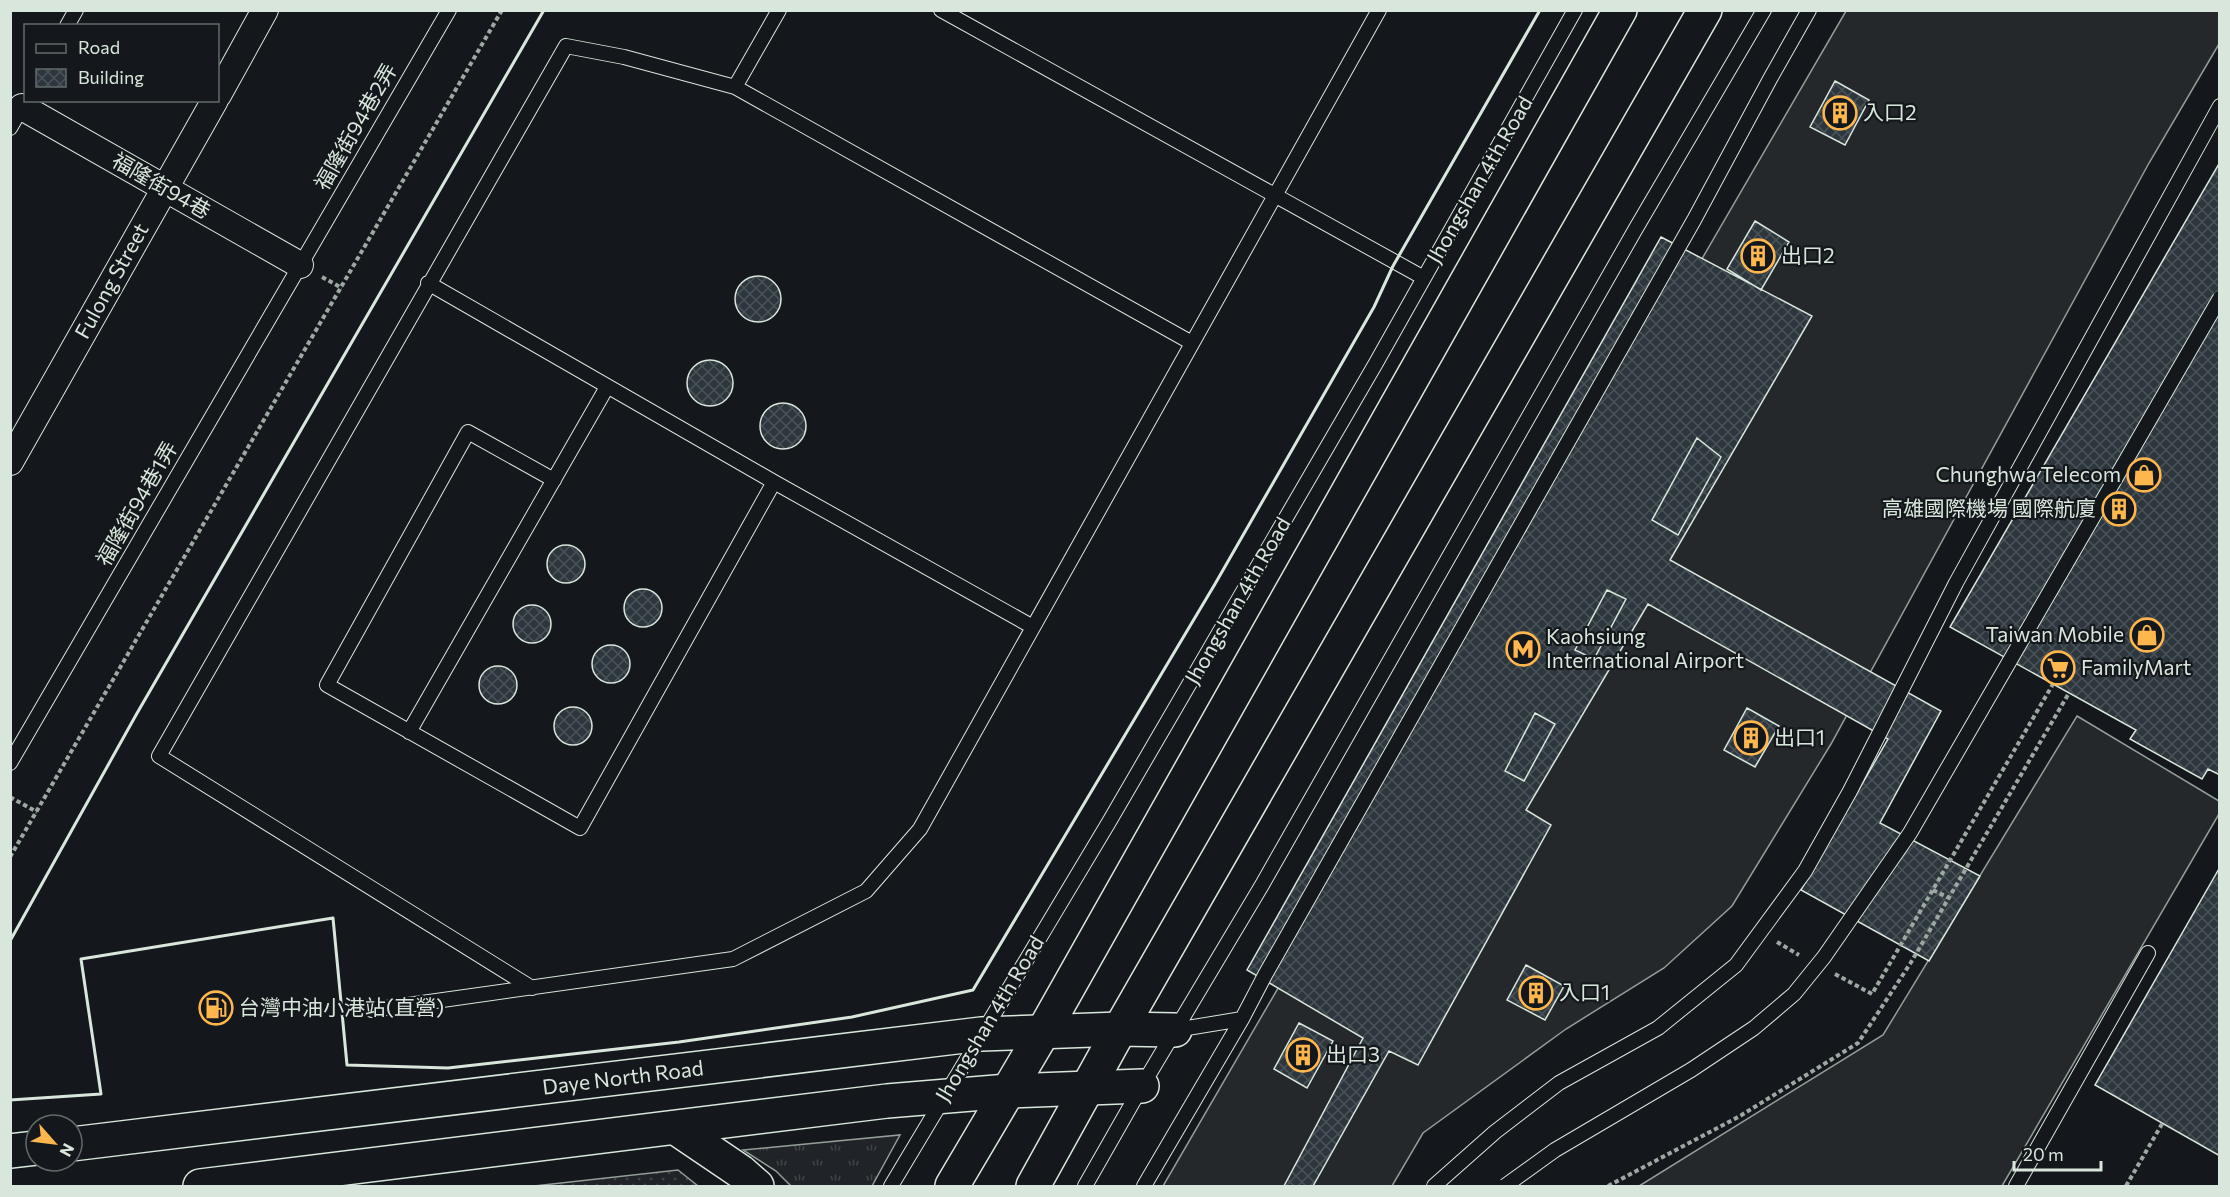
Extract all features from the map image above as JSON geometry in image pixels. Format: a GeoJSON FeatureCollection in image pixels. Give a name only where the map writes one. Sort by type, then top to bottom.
{"type":"FeatureCollection","features":[{"type":"Feature","properties":{"kind":"main road","name":"Jhongshan 4th Road"},"geometry":{"type":"LineString","coordinates":[[952,1186],[1043,1032],[1620,10]]}},
{"type":"Feature","properties":{"kind":"main road"},"geometry":{"type":"LineString","coordinates":[[1033,1186],[1120,1029],[1705,10]]}},
{"type":"Feature","properties":{"kind":"main road","name":"Daye North Road"},"geometry":{"type":"LineString","coordinates":[[84,1143],[981,1034],[1120,1029],[1174,1030]]}},
{"type":"Feature","properties":{"kind":"main road"},"geometry":{"type":"LineString","coordinates":[[200,1186],[887,1101],[1008,1091],[1142,1086]]}},
{"type":"Feature","properties":{"kind":"main road"},"geometry":{"type":"LineString","coordinates":[[676,1128],[758,1186]]}},
{"type":"Feature","properties":{"kind":"street"},"geometry":{"type":"LineString","coordinates":[[219,93],[265,10]]}},
{"type":"Feature","properties":{"kind":"street","name":"Fulong Street"},"geometry":{"type":"LineString","coordinates":[[10,462],[213,102]]}},
{"type":"Feature","properties":{"kind":"street","name":"福隆街94巷"},"geometry":{"type":"LineString","coordinates":[[19,112],[165,189],[300,265]]}},
{"type":"Feature","properties":{"kind":"lane"},"geometry":{"type":"LineString","coordinates":[[68,24],[76,10]]}},
{"type":"Feature","properties":{"kind":"lane","name":"福隆街94巷2弄"},"geometry":{"type":"LineString","coordinates":[[300,265],[449,10]]}},
{"type":"Feature","properties":{"kind":"lane"},"geometry":{"type":"LineString","coordinates":[[735,87],[779,10]]}},
{"type":"Feature","properties":{"kind":"lane"},"geometry":{"type":"LineString","coordinates":[[941,10],[1424,278]]}},
{"type":"Feature","properties":{"kind":"lane","name":"Jhongshan 4th Road"},"geometry":{"type":"LineString","coordinates":[[891,1186],[1109,822],[1424,278],[1575,10]]}},
{"type":"Feature","properties":{"kind":"lane"},"geometry":{"type":"LineString","coordinates":[[1085,1186],[1174,1030],[1262,885],[1635,230],[1764,10]]}},
{"type":"Feature","properties":{"kind":"lane"},"geometry":{"type":"LineString","coordinates":[[1144,1186],[1242,1019],[1694,220],[1809,10]]}},
{"type":"Feature","properties":{"kind":"lane"},"geometry":{"type":"LineString","coordinates":[[372,1010],[733,959],[866,891],[920,829],[977,731],[1378,11]]}},
{"type":"Feature","properties":{"kind":"lane"},"geometry":{"type":"LineString","coordinates":[[532,988],[159,756],[428,283],[566,46],[624,57],[735,87],[1192,343]]}},
{"type":"Feature","properties":{"kind":"lane"},"geometry":{"type":"LineString","coordinates":[[1434,1186],[1495,1132],[1559,1083],[1658,1028],[1736,965],[1804,871],[1850,791],[1956,583],[2220,106]]}},
{"type":"Feature","properties":{"kind":"lane","name":"福隆街94巷1弄"},"geometry":{"type":"LineString","coordinates":[[10,763],[300,265]]}},
{"type":"Feature","properties":{"kind":"lane"},"geometry":{"type":"LineString","coordinates":[[428,283],[774,482],[1033,627]]}},
{"type":"Feature","properties":{"kind":"lane"},"geometry":{"type":"LineString","coordinates":[[1504,1183],[1754,1028],[1794,994],[1824,957],[1910,833],[2220,298]]}},
{"type":"Feature","properties":{"kind":"lane"},"geometry":{"type":"LineString","coordinates":[[409,732],[607,387]]}},
{"type":"Feature","properties":{"kind":"lane"},"geometry":{"type":"LineString","coordinates":[[554,480],[468,432],[327,685],[579,828],[774,482]]}},
{"type":"Feature","properties":{"kind":"lane"},"geometry":{"type":"LineString","coordinates":[[2016,1186],[2148,953]]}},
{"type":"Feature","properties":{"kind":"lane"},"geometry":{"type":"LineString","coordinates":[[1174,1030],[1242,1019]]}},
{"type":"Feature","properties":{"kind":"path"},"geometry":{"type":"LineString","coordinates":[[10,858],[502,10]]}},
{"type":"Feature","properties":{"kind":"path"},"geometry":{"type":"LineString","coordinates":[[1831,972],[1872,994],[2053,684]]}},
{"type":"Feature","properties":{"kind":"path"},"geometry":{"type":"LineString","coordinates":[[1608,1186],[1740,1116],[1858,1043],[1910,964],[2069,693]]}},
{"type":"Feature","properties":{"kind":"path"},"geometry":{"type":"LineString","coordinates":[[10,798],[37,812]]}},
{"type":"Feature","properties":{"kind":"path"},"geometry":{"type":"LineString","coordinates":[[1933,890],[1948,898]]}},
{"type":"Feature","properties":{"kind":"path"},"geometry":{"type":"LineString","coordinates":[[1759,933],[1800,955]]}},
{"type":"Feature","properties":{"kind":"path"},"geometry":{"type":"LineString","coordinates":[[2126,1186],[2162,1124]]}},
{"type":"Feature","properties":{"kind":"green space"},"geometry":{"type":"Polygon","coordinates":[[[900,1135],[872,1186],[791,1186],[776,1171],[743,1150],[900,1135]]]}},
{"type":"Feature","properties":{"kind":"green space"},"geometry":{"type":"Polygon","coordinates":[[[678,1170],[698,1186],[534,1186],[678,1170]]]}},
{"type":"Feature","properties":{"kind":"shaded area"},"geometry":{"type":"Polygon","coordinates":[[[1846,11],[2219,11],[2219,44],[2149,163],[1831,744],[1732,906],[1664,968],[1566,1029],[1423,1133],[1392,1186],[1163,1186],[1846,11]]]}},
{"type":"Feature","properties":{"kind":"shaded area"},"geometry":{"type":"Polygon","coordinates":[[[2077,716],[2219,801],[2219,814],[2002,1186],[1639,1186],[1883,1035],[2077,716]]]}},
{"type":"Feature","properties":{"kind":"building","name":"入口2"},"geometry":{"type":"Polygon","coordinates":[[[1835,81],[1869,100],[1845,145],[1810,127],[1835,81]]]}},
{"type":"Feature","properties":{"kind":"building","name":"高雄國際機場 國際航廈"},"geometry":{"type":"Polygon","coordinates":[[[2220,162],[2220,775],[2208,769],[2202,779],[2130,739],[2136,730],[1950,627],[2220,162]]]}},
{"type":"Feature","properties":{"kind":"building","name":"出口2"},"geometry":{"type":"Polygon","coordinates":[[[1755,221],[1789,242],[1761,290],[1727,269],[1755,221]]]}},
{"type":"Feature","properties":{"kind":"building"},"geometry":{"type":"Polygon","coordinates":[[[1661,237],[1812,316],[1670,560],[1941,711],[1880,823],[1980,876],[1929,961],[1801,890],[1888,739],[1648,604],[1526,810],[1551,825],[1418,1065],[1389,1051],[1313,1186],[1284,1186],[1363,1038],[1247,970],[1661,237]]]}},
{"type":"Feature","properties":{"kind":"building"},"geometry":{"type":"Polygon","coordinates":[[[758,276],[774,283],[781,299],[774,315],[758,322],[742,315],[735,299],[742,283],[758,276]]]}},
{"type":"Feature","properties":{"kind":"building"},"geometry":{"type":"Polygon","coordinates":[[[710,360],[726,367],[733,383],[726,399],[710,406],[694,399],[687,383],[694,367],[710,360]]]}},
{"type":"Feature","properties":{"kind":"building"},"geometry":{"type":"Polygon","coordinates":[[[783,403],[799,410],[806,426],[799,442],[783,449],[767,442],[760,426],[767,410],[783,403]]]}},
{"type":"Feature","properties":{"kind":"building"},"geometry":{"type":"Polygon","coordinates":[[[1697,438],[1721,457],[1678,535],[1652,520],[1697,438]]]}},
{"type":"Feature","properties":{"kind":"building"},"geometry":{"type":"Polygon","coordinates":[[[566,545],[579,551],[585,564],[579,577],[566,583],[553,577],[547,564],[553,551],[566,545]]]}},
{"type":"Feature","properties":{"kind":"building"},"geometry":{"type":"Polygon","coordinates":[[[643,589],[656,595],[662,608],[656,621],[643,627],[630,621],[624,608],[630,595],[643,589]]]}},
{"type":"Feature","properties":{"kind":"building"},"geometry":{"type":"Polygon","coordinates":[[[1607,590],[1626,599],[1594,659],[1575,650],[1607,590]]]}},
{"type":"Feature","properties":{"kind":"building"},"geometry":{"type":"Polygon","coordinates":[[[532,605],[545,611],[551,624],[545,637],[532,643],[519,637],[513,624],[519,611],[532,605]]]}},
{"type":"Feature","properties":{"kind":"building"},"geometry":{"type":"Polygon","coordinates":[[[611,645],[624,651],[630,664],[624,677],[611,683],[598,677],[592,664],[598,651],[611,645]]]}},
{"type":"Feature","properties":{"kind":"building"},"geometry":{"type":"Polygon","coordinates":[[[498,666],[511,672],[517,685],[511,698],[498,704],[485,698],[479,685],[485,672],[498,666]]]}},
{"type":"Feature","properties":{"kind":"building"},"geometry":{"type":"Polygon","coordinates":[[[573,707],[586,713],[592,726],[586,739],[573,745],[560,739],[554,726],[560,713],[573,707]]]}},
{"type":"Feature","properties":{"kind":"building","name":"出口1"},"geometry":{"type":"Polygon","coordinates":[[[1747,708],[1779,726],[1755,767],[1724,750],[1747,708]]]}},
{"type":"Feature","properties":{"kind":"building"},"geometry":{"type":"Polygon","coordinates":[[[1535,713],[1555,724],[1524,781],[1505,771],[1535,713]]]}},
{"type":"Feature","properties":{"kind":"building"},"geometry":{"type":"Polygon","coordinates":[[[2220,867],[2220,1156],[2095,1085],[2220,867]]]}},
{"type":"Feature","properties":{"kind":"building","name":"入口1"},"geometry":{"type":"Polygon","coordinates":[[[1526,965],[1564,986],[1545,1020],[1507,1000],[1526,965]]]}},
{"type":"Feature","properties":{"kind":"building","name":"出口3"},"geometry":{"type":"Polygon","coordinates":[[[1299,1023],[1333,1041],[1307,1088],[1274,1069],[1299,1023]]]}},
{"type":"Feature","properties":{"kind":"wall"},"geometry":{"type":"LineString","coordinates":[[10,941],[136,715],[544,10]]}},
{"type":"Feature","properties":{"kind":"wall"},"geometry":{"type":"LineString","coordinates":[[10,1100],[101,1094],[81,959],[333,918],[347,1065],[448,1068],[679,1042],[852,1017],[973,990],[1215,584],[1374,307],[1393,266],[1540,10]]}},
{"type":"Feature","properties":{"kind":"place","name":"入口2"},"geometry":{"type":"Point","coordinates":[1840,113]}},
{"type":"Feature","properties":{"kind":"place","name":"出口2"},"geometry":{"type":"Point","coordinates":[1758,256]}},
{"type":"Feature","properties":{"kind":"place","name":"Chunghwa Telecom"},"geometry":{"type":"Point","coordinates":[2144,475]}},
{"type":"Feature","properties":{"kind":"place","name":"高雄國際機場 國際航廈"},"geometry":{"type":"Point","coordinates":[2119,509]}},
{"type":"Feature","properties":{"kind":"place","name":"Taiwan Mobile"},"geometry":{"type":"Point","coordinates":[2147,635]}},
{"type":"Feature","properties":{"kind":"place","name":"Kaohsiung International Airport"},"geometry":{"type":"Point","coordinates":[1523,649]}},
{"type":"Feature","properties":{"kind":"place","name":"FamilyMart"},"geometry":{"type":"Point","coordinates":[2058,668]}},
{"type":"Feature","properties":{"kind":"place","name":"出口1"},"geometry":{"type":"Point","coordinates":[1751,738]}},
{"type":"Feature","properties":{"kind":"place","name":"入口1"},"geometry":{"type":"Point","coordinates":[1536,993]}},
{"type":"Feature","properties":{"kind":"place","name":"台灣中油小港站(直營)"},"geometry":{"type":"Point","coordinates":[216,1008]}},
{"type":"Feature","properties":{"kind":"place","name":"出口3"},"geometry":{"type":"Point","coordinates":[1303,1055]}}]}
